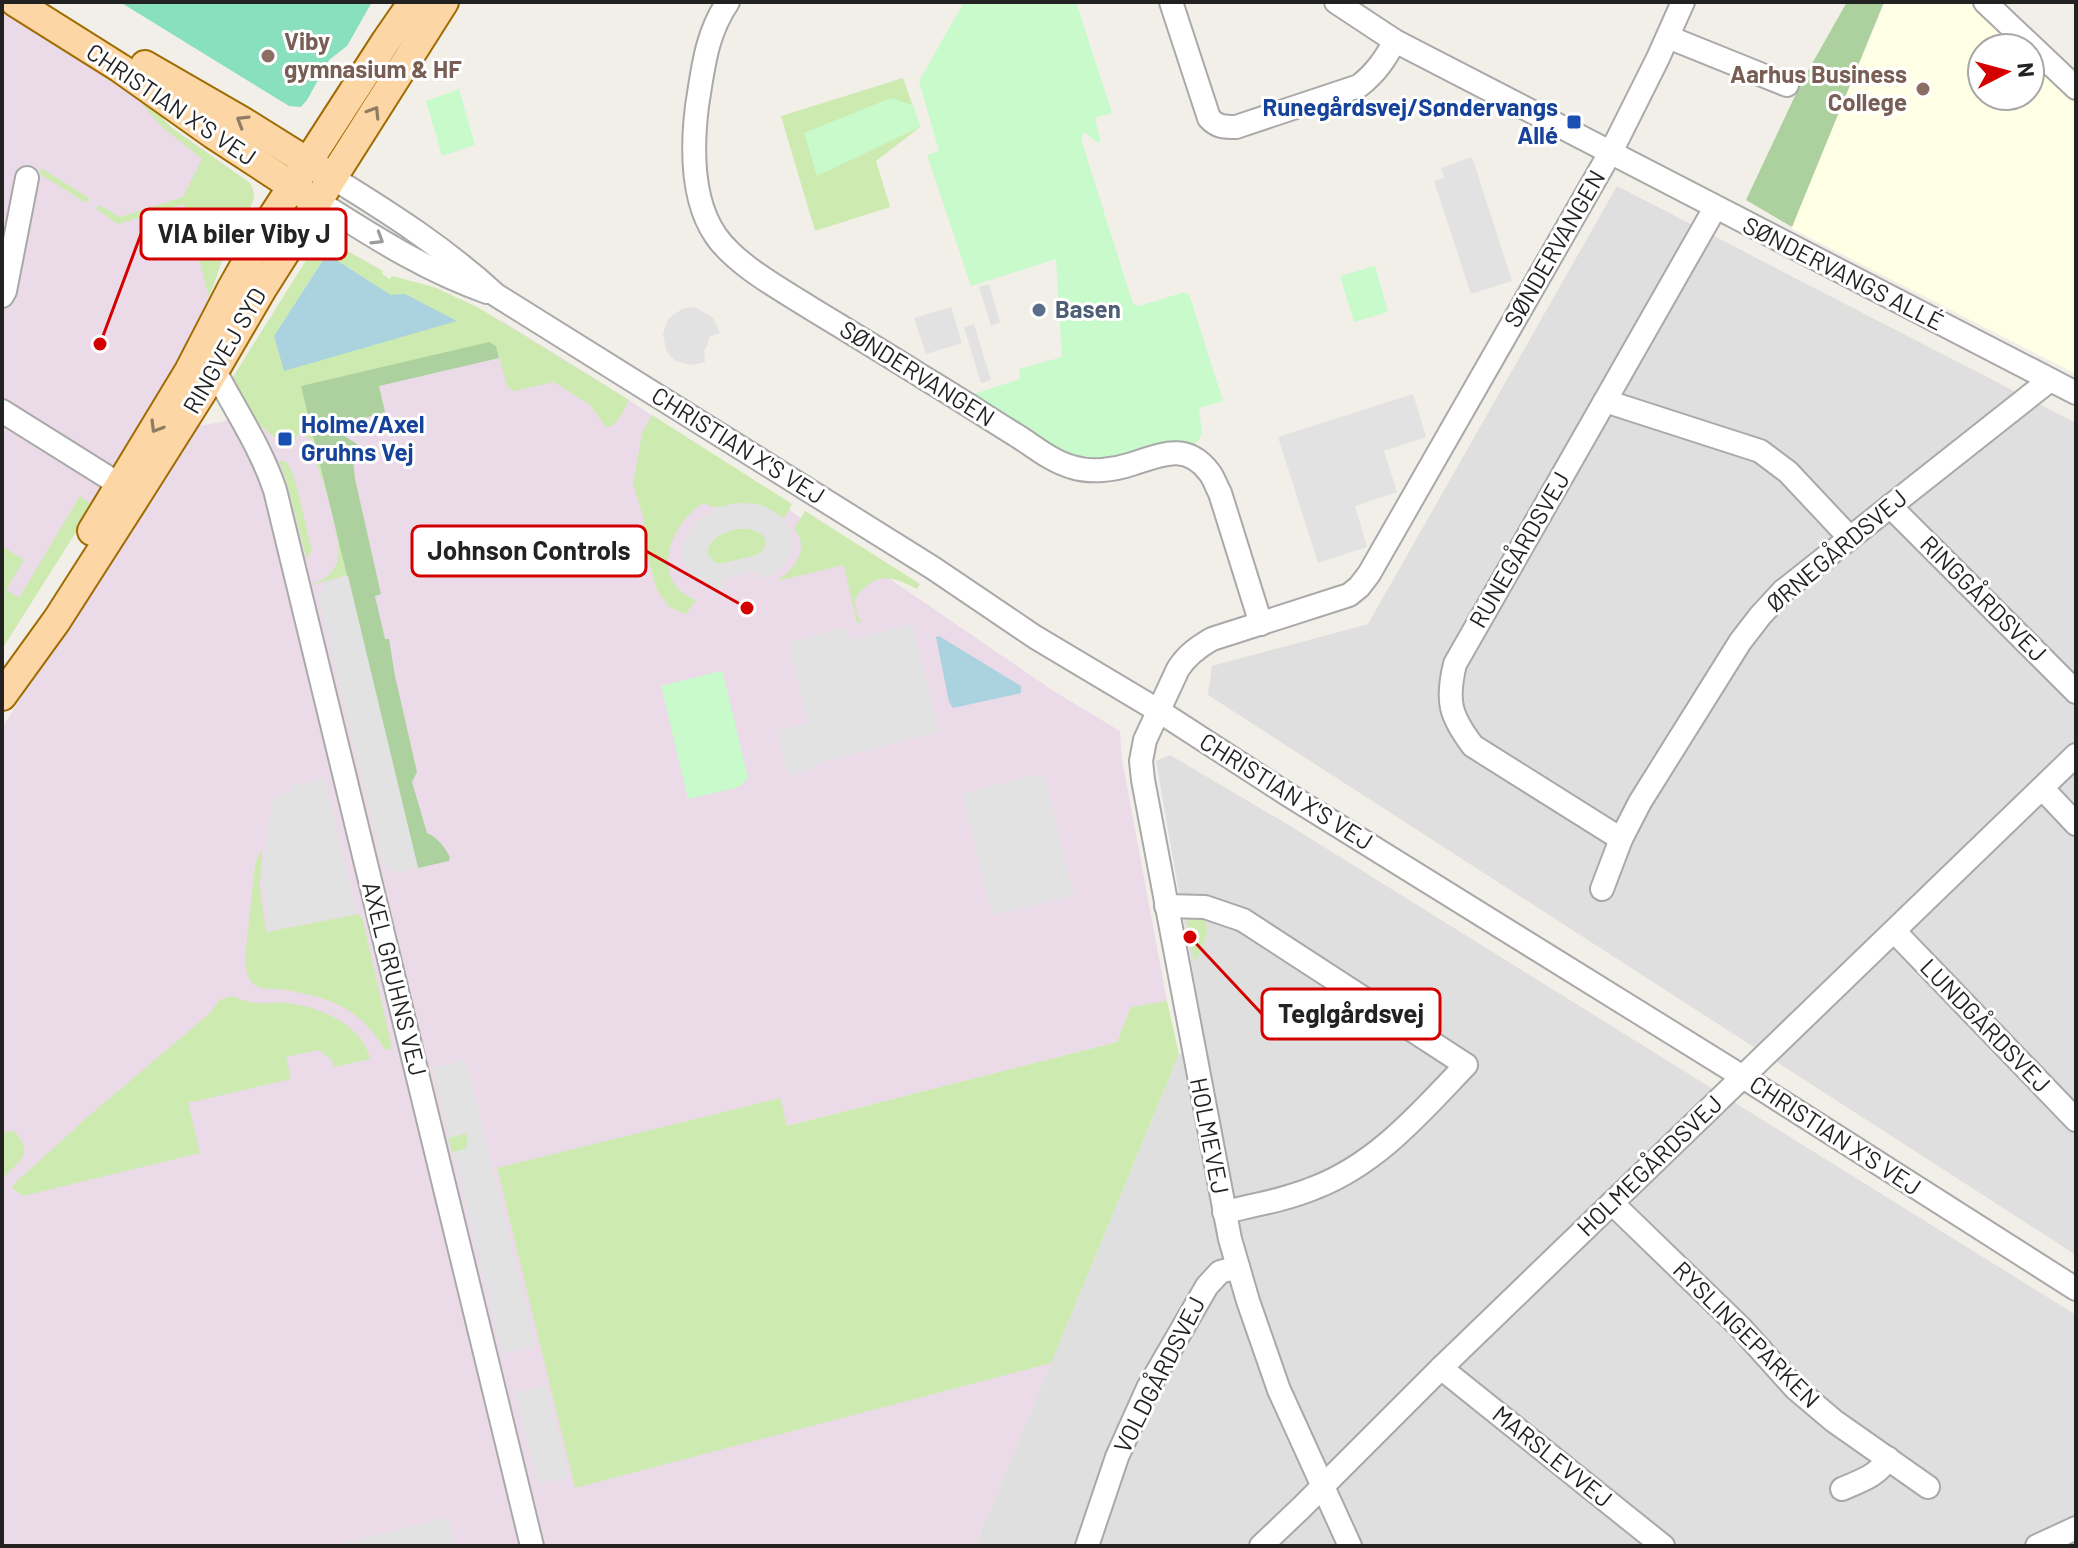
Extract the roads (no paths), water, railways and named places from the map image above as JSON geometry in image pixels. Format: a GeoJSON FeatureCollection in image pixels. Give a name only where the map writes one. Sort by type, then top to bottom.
{"type":"FeatureCollection","features":[{"type":"Feature","properties":{"kind":"main road","name":"CHRISTIAN X'S VEJ"},"geometry":{"type":"LineString","coordinates":[[15,2],[120,68],[213,134],[317,201]]}},
{"type":"Feature","properties":{"kind":"main road","name":"CHRISTIAN X'S VEJ"},"geometry":{"type":"LineString","coordinates":[[45,2],[333,178]]}},
{"type":"Feature","properties":{"kind":"main road","name":"RINGVEJ SYD"},"geometry":{"type":"LineString","coordinates":[[2,696],[57,620],[271,219],[413,2]]}},
{"type":"Feature","properties":{"kind":"main road","name":"RINGVEJ SYD"},"geometry":{"type":"LineString","coordinates":[[2,683],[129,490],[209,382],[247,313],[444,2]]}},
{"type":"Feature","properties":{"kind":"main road"},"geometry":{"type":"LineString","coordinates":[[209,382],[199,385],[199,376],[232,288]]}},
{"type":"Feature","properties":{"kind":"street","name":"SØNDERVANGEN"},"geometry":{"type":"LineString","coordinates":[[728,2],[708,42],[695,125],[698,192],[705,217],[717,237],[735,257],[776,286],[1050,457],[1073,468],[1113,469],[1164,453],[1183,454],[1198,460],[1210,473],[1220,493],[1261,624]]}},
{"type":"Feature","properties":{"kind":"street"},"geometry":{"type":"LineString","coordinates":[[1171,2],[1209,118],[1214,124],[1225,127],[1236,127],[1359,86],[1372,76],[1395,41]]}},
{"type":"Feature","properties":{"kind":"street","name":"SØNDERVANGS ALLÉ"},"geometry":{"type":"LineString","coordinates":[[1336,2],[1395,41],[2076,393]]}},
{"type":"Feature","properties":{"kind":"street"},"geometry":{"type":"LineString","coordinates":[[1611,152],[1683,2]]}},
{"type":"Feature","properties":{"kind":"street"},"geometry":{"type":"LineString","coordinates":[[1985,2],[2076,88]]}},
{"type":"Feature","properties":{"kind":"street"},"geometry":{"type":"LineString","coordinates":[[1668,37],[1787,85]]}},
{"type":"Feature","properties":{"kind":"street","name":"SØNDERVANGEN"},"geometry":{"type":"LineString","coordinates":[[1159,711],[1178,669],[1195,649],[1212,639],[1349,595],[1359,587],[1611,152]]}},
{"type":"Feature","properties":{"kind":"street"},"geometry":{"type":"LineString","coordinates":[[2,296],[27,178]]}},
{"type":"Feature","properties":{"kind":"street","name":"CHRISTIAN X'S VEJ"},"geometry":{"type":"LineString","coordinates":[[333,178],[431,241],[496,295],[933,568],[1035,637],[1159,711],[2076,1289]]}},
{"type":"Feature","properties":{"kind":"street","name":"CHRISTIAN X'S VEJ"},"geometry":{"type":"LineString","coordinates":[[317,201],[420,264],[496,295]]}},
{"type":"Feature","properties":{"kind":"street","name":"RUNEGÅRDSVEJ"},"geometry":{"type":"LineString","coordinates":[[1621,839],[1473,746],[1459,729],[1450,709],[1450,685],[1455,664],[1715,208]]}},
{"type":"Feature","properties":{"kind":"street","name":"ØRNEGÅRDSVEJ"},"geometry":{"type":"LineString","coordinates":[[1602,889],[1621,839],[1640,802],[1740,642],[1760,616],[1783,591],[2050,380]]}},
{"type":"Feature","properties":{"kind":"street","name":"AXEL GRUHNS VEJ"},"geometry":{"type":"LineString","coordinates":[[209,382],[220,406],[239,418],[259,449],[271,478],[532,1546]]}},
{"type":"Feature","properties":{"kind":"street"},"geometry":{"type":"LineString","coordinates":[[1605,401],[1760,451],[1788,472],[1850,538]]}},
{"type":"Feature","properties":{"kind":"street"},"geometry":{"type":"LineString","coordinates":[[2,411],[129,490]]}},
{"type":"Feature","properties":{"kind":"street","name":"RINGGÅRDSVEJ"},"geometry":{"type":"LineString","coordinates":[[1890,506],[2076,692]]}},
{"type":"Feature","properties":{"kind":"street","name":"HOLMEVEJ"},"geometry":{"type":"LineString","coordinates":[[1159,711],[1145,740],[1141,761],[1224,1212],[1248,1301],[1275,1378],[1350,1546]]}},
{"type":"Feature","properties":{"kind":"street","name":"HOLMEGÅRDSVEJ"},"geometry":{"type":"LineString","coordinates":[[1261,1546],[2076,755]]}},
{"type":"Feature","properties":{"kind":"street"},"geometry":{"type":"LineString","coordinates":[[2042,788],[2076,824]]}},
{"type":"Feature","properties":{"kind":"street"},"geometry":{"type":"LineString","coordinates":[[1166,906],[1205,907],[1243,920],[1466,1065],[1390,1143],[1345,1174],[1313,1189],[1224,1212]]}},
{"type":"Feature","properties":{"kind":"street","name":"LUNDGÅRDSVEJ"},"geometry":{"type":"LineString","coordinates":[[1895,932],[2076,1120]]}},
{"type":"Feature","properties":{"kind":"street","name":"RYSLINGEPARKEN"},"geometry":{"type":"LineString","coordinates":[[1612,1203],[1741,1328],[1795,1388],[1834,1421],[1928,1487]]}},
{"type":"Feature","properties":{"kind":"street","name":"VOLDGÅRDSVEJ"},"geometry":{"type":"LineString","coordinates":[[1087,1546],[1117,1457],[1148,1388],[1207,1286],[1220,1272],[1238,1267]]}},
{"type":"Feature","properties":{"kind":"street","name":"MARSLEVVEJ"},"geometry":{"type":"LineString","coordinates":[[1441,1368],[1663,1546]]}},
{"type":"Feature","properties":{"kind":"street"},"geometry":{"type":"LineString","coordinates":[[1842,1489],[1875,1474],[1888,1458]]}},
{"type":"Feature","properties":{"kind":"street"},"geometry":{"type":"LineString","coordinates":[[2037,1546],[2076,1528]]}},
{"type":"Feature","properties":{"kind":"water"},"geometry":{"type":"Polygon","coordinates":[[[327,254],[391,295],[405,294],[457,321],[284,371],[274,336],[327,254]]]}},
{"type":"Feature","properties":{"kind":"water"},"geometry":{"type":"Polygon","coordinates":[[[936,637],[1021,686],[1021,693],[953,708],[949,702],[936,637]]]}},
{"type":"Feature","properties":{"kind":"place","name":"Viby gymnasium & HF"},"geometry":{"type":"Point","coordinates":[268,56]}},
{"type":"Feature","properties":{"kind":"place","name":"Aarhus Business College"},"geometry":{"type":"Point","coordinates":[1923,89]}},
{"type":"Feature","properties":{"kind":"place","name":"Runegårdsvej/Søndervangs Allé"},"geometry":{"type":"Point","coordinates":[1574,122]}},
{"type":"Feature","properties":{"kind":"place","name":"Basen"},"geometry":{"type":"Point","coordinates":[1039,310]}},
{"type":"Feature","properties":{"kind":"place","name":"VIA biler Viby J"},"geometry":{"type":"Point","coordinates":[100,344]}},
{"type":"Feature","properties":{"kind":"place","name":"Holme/Axel Gruhns Vej"},"geometry":{"type":"Point","coordinates":[285,439]}},
{"type":"Feature","properties":{"kind":"place","name":"Johnson Controls"},"geometry":{"type":"Point","coordinates":[747,608]}},
{"type":"Feature","properties":{"kind":"place","name":"Teglgårdsvej"},"geometry":{"type":"Point","coordinates":[1190,937]}}]}
